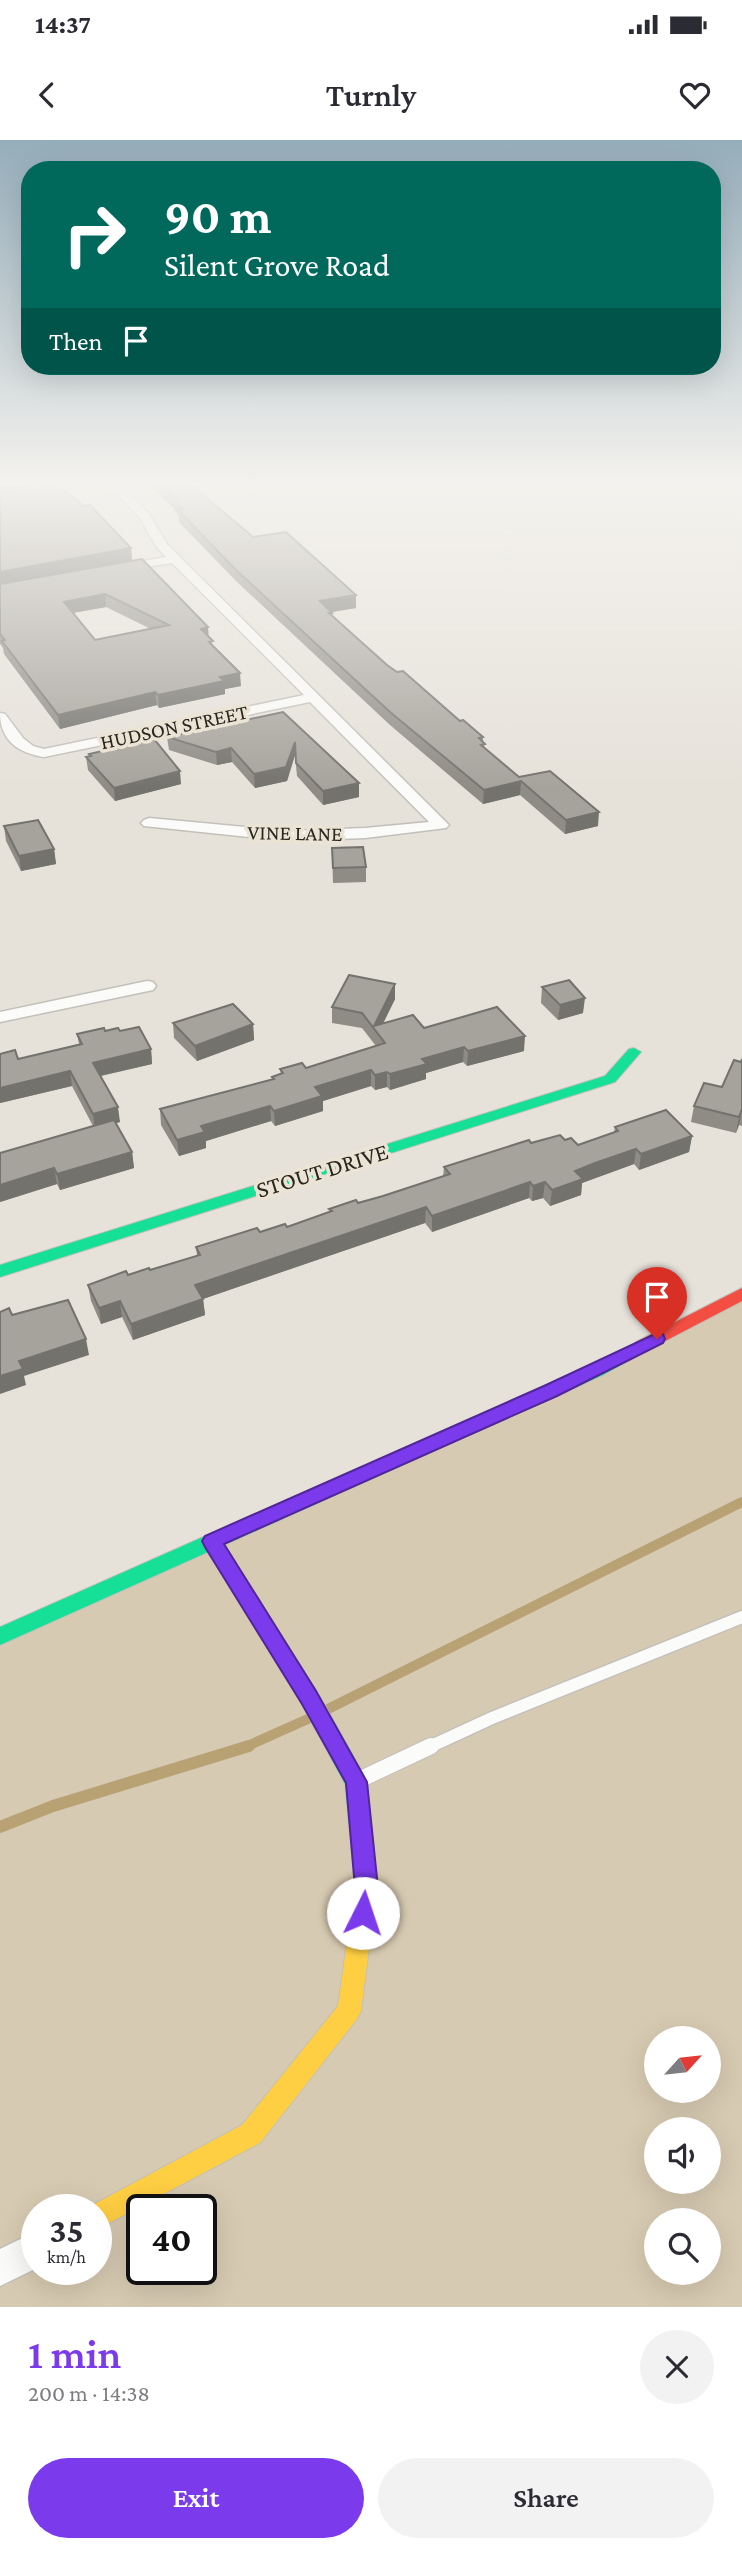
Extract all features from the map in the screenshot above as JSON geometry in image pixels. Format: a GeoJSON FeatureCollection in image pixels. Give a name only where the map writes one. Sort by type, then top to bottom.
{"type":"FeatureCollection","features":[{"type":"Feature","properties":{"kind":"street"},"geometry":{"type":"LineString","coordinates":[[203,586],[315,697]]}},
{"type":"Feature","properties":{"kind":"street","name":"HUDSON STREET"},"geometry":{"type":"LineString","coordinates":[[0,717],[19,746],[33,752],[57,751],[315,697]]}},
{"type":"Feature","properties":{"kind":"street","name":"VINE LANE"},"geometry":{"type":"LineString","coordinates":[[149,824],[287,836],[365,833],[441,825],[315,697]]}},
{"type":"Feature","properties":{"kind":"street"},"geometry":{"type":"LineString","coordinates":[[0,1017],[147,986]]}},
{"type":"Feature","properties":{"kind":"street","name":"STOUT DRIVE"},"geometry":{"type":"LineString","coordinates":[[0,1271],[610,1079],[634,1052]]}},
{"type":"Feature","properties":{"kind":"street"},"geometry":{"type":"LineString","coordinates":[[0,1636],[597,1370],[742,1294]]}},
{"type":"Feature","properties":{"kind":"street"},"geometry":{"type":"LineString","coordinates":[[112,2208],[251,2134],[349,2011],[366,1888],[356,1782],[309,1697],[212,1541]]}},
{"type":"Feature","properties":{"kind":"street"},"geometry":{"type":"LineString","coordinates":[[0,2268],[21,2257]]}},
{"type":"Feature","properties":{"kind":"lane"},"geometry":{"type":"LineString","coordinates":[[356,1782],[492,1718],[742,1617]]}},
{"type":"Feature","properties":{"kind":"shaded area"},"geometry":{"type":"Polygon","coordinates":[[[742,1294],[742,2307],[0,2307],[0,1637],[742,1294]]]}},
{"type":"Feature","properties":{"kind":"building"},"geometry":{"type":"Polygon","coordinates":[[[0,586],[168,586],[208,627],[201,629],[213,641],[209,642],[240,673],[220,677],[224,681],[158,695],[155,692],[58,715],[2,641],[5,640],[0,634],[0,586]],[[105,594],[64,602],[95,640],[169,625],[105,594]]]}},
{"type":"Feature","properties":{"kind":"building"},"geometry":{"type":"Polygon","coordinates":[[[254,586],[346,586],[356,595],[320,601],[332,613],[329,613],[387,665],[397,672],[403,671],[460,721],[463,720],[483,737],[479,738],[485,744],[481,745],[519,777],[550,771],[599,812],[566,820],[521,781],[484,790],[390,712],[254,586]]]}},
{"type":"Feature","properties":{"kind":"building"},"geometry":{"type":"Polygon","coordinates":[[[283,712],[359,783],[323,791],[296,763],[295,742],[286,767],[254,774],[231,748],[216,752],[167,737],[283,712]]]}},
{"type":"Feature","properties":{"kind":"building"},"geometry":{"type":"Polygon","coordinates":[[[154,739],[180,771],[114,788],[86,757],[91,756],[89,754],[154,739]]]}},
{"type":"Feature","properties":{"kind":"building"},"geometry":{"type":"Polygon","coordinates":[[[38,820],[54,849],[19,856],[4,826],[38,820]]]}},
{"type":"Feature","properties":{"kind":"building"},"geometry":{"type":"Polygon","coordinates":[[[363,847],[366,867],[333,868],[332,848],[363,847]]]}},
{"type":"Feature","properties":{"kind":"building"},"geometry":{"type":"Polygon","coordinates":[[[349,975],[395,984],[374,1026],[413,1015],[424,1028],[497,1007],[525,1036],[468,1051],[464,1047],[422,1059],[427,1064],[390,1074],[387,1072],[375,1075],[371,1070],[315,1087],[322,1096],[274,1111],[270,1106],[201,1126],[205,1132],[177,1140],[160,1109],[274,1079],[272,1077],[283,1073],[280,1069],[302,1063],[306,1068],[385,1043],[362,1013],[332,1007],[349,975]]]}},
{"type":"Feature","properties":{"kind":"building"},"geometry":{"type":"Polygon","coordinates":[[[569,980],[585,998],[560,1005],[542,987],[569,980]]]}},
{"type":"Feature","properties":{"kind":"building"},"geometry":{"type":"Polygon","coordinates":[[[233,1004],[253,1024],[195,1046],[173,1023],[233,1004]]]}},
{"type":"Feature","properties":{"kind":"building"},"geometry":{"type":"Polygon","coordinates":[[[139,1027],[151,1049],[93,1063],[118,1107],[93,1114],[70,1071],[0,1088],[0,1054],[15,1050],[18,1059],[82,1044],[77,1034],[104,1028],[105,1031],[118,1028],[120,1031],[139,1027]]]}},
{"type":"Feature","properties":{"kind":"building"},"geometry":{"type":"Polygon","coordinates":[[[742,1059],[742,1109],[739,1117],[694,1106],[704,1083],[722,1087],[734,1060],[741,1062],[742,1059]]]}},
{"type":"Feature","properties":{"kind":"building"},"geometry":{"type":"Polygon","coordinates":[[[666,1110],[692,1136],[641,1154],[636,1149],[595,1163],[575,1171],[583,1179],[552,1190],[545,1182],[533,1186],[530,1182],[432,1216],[426,1207],[195,1285],[203,1299],[131,1324],[120,1301],[99,1308],[88,1285],[126,1271],[128,1275],[200,1255],[196,1247],[257,1228],[260,1232],[285,1224],[287,1227],[356,1200],[358,1203],[450,1174],[444,1167],[529,1140],[531,1143],[560,1135],[565,1140],[571,1138],[578,1145],[618,1131],[615,1127],[666,1110]]]}},
{"type":"Feature","properties":{"kind":"building"},"geometry":{"type":"Polygon","coordinates":[[[114,1120],[132,1152],[57,1174],[54,1168],[0,1185],[0,1153],[114,1120]]]}},
{"type":"Feature","properties":{"kind":"building"},"geometry":{"type":"Polygon","coordinates":[[[68,1300],[86,1339],[19,1361],[23,1369],[0,1376],[0,1312],[9,1308],[12,1315],[68,1300]]]}},
{"type":"Feature","properties":{"kind":"waterway"},"geometry":{"type":"LineString","coordinates":[[328,1709],[742,1502]]}},
{"type":"Feature","properties":{"kind":"waterway"},"geometry":{"type":"LineString","coordinates":[[244,1747],[310,1718]]}},
{"type":"Feature","properties":{"kind":"waterway"},"geometry":{"type":"LineString","coordinates":[[244,1747],[249,1746]]}},
{"type":"Feature","properties":{"kind":"waterway"},"geometry":{"type":"LineString","coordinates":[[0,1827],[53,1806],[244,1747]]}},
{"type":"Feature","properties":{"kind":"traffic: fast"},"geometry":{"type":"LineString","coordinates":[[0,1271],[610,1079],[634,1052]]}},
{"type":"Feature","properties":{"kind":"traffic: fast"},"geometry":{"type":"LineString","coordinates":[[0,1636],[597,1370],[642,1346]]}},
{"type":"Feature","properties":{"kind":"traffic: fast"},"geometry":{"type":"LineString","coordinates":[[212,1541],[309,1697],[356,1782],[366,1885]]}},
{"type":"Feature","properties":{"kind":"traffic: slow"},"geometry":{"type":"LineString","coordinates":[[112,2208],[251,2134],[349,2011],[366,1885]]}},
{"type":"Feature","properties":{"kind":"traffic: jam"},"geometry":{"type":"LineString","coordinates":[[642,1346],[742,1294]]}},
{"type":"Feature","properties":{"kind":"route"},"geometry":{"type":"LineString","coordinates":[[363,1913],[366,1888],[356,1782],[309,1697],[212,1541],[551,1391],[657,1339]]}}]}
